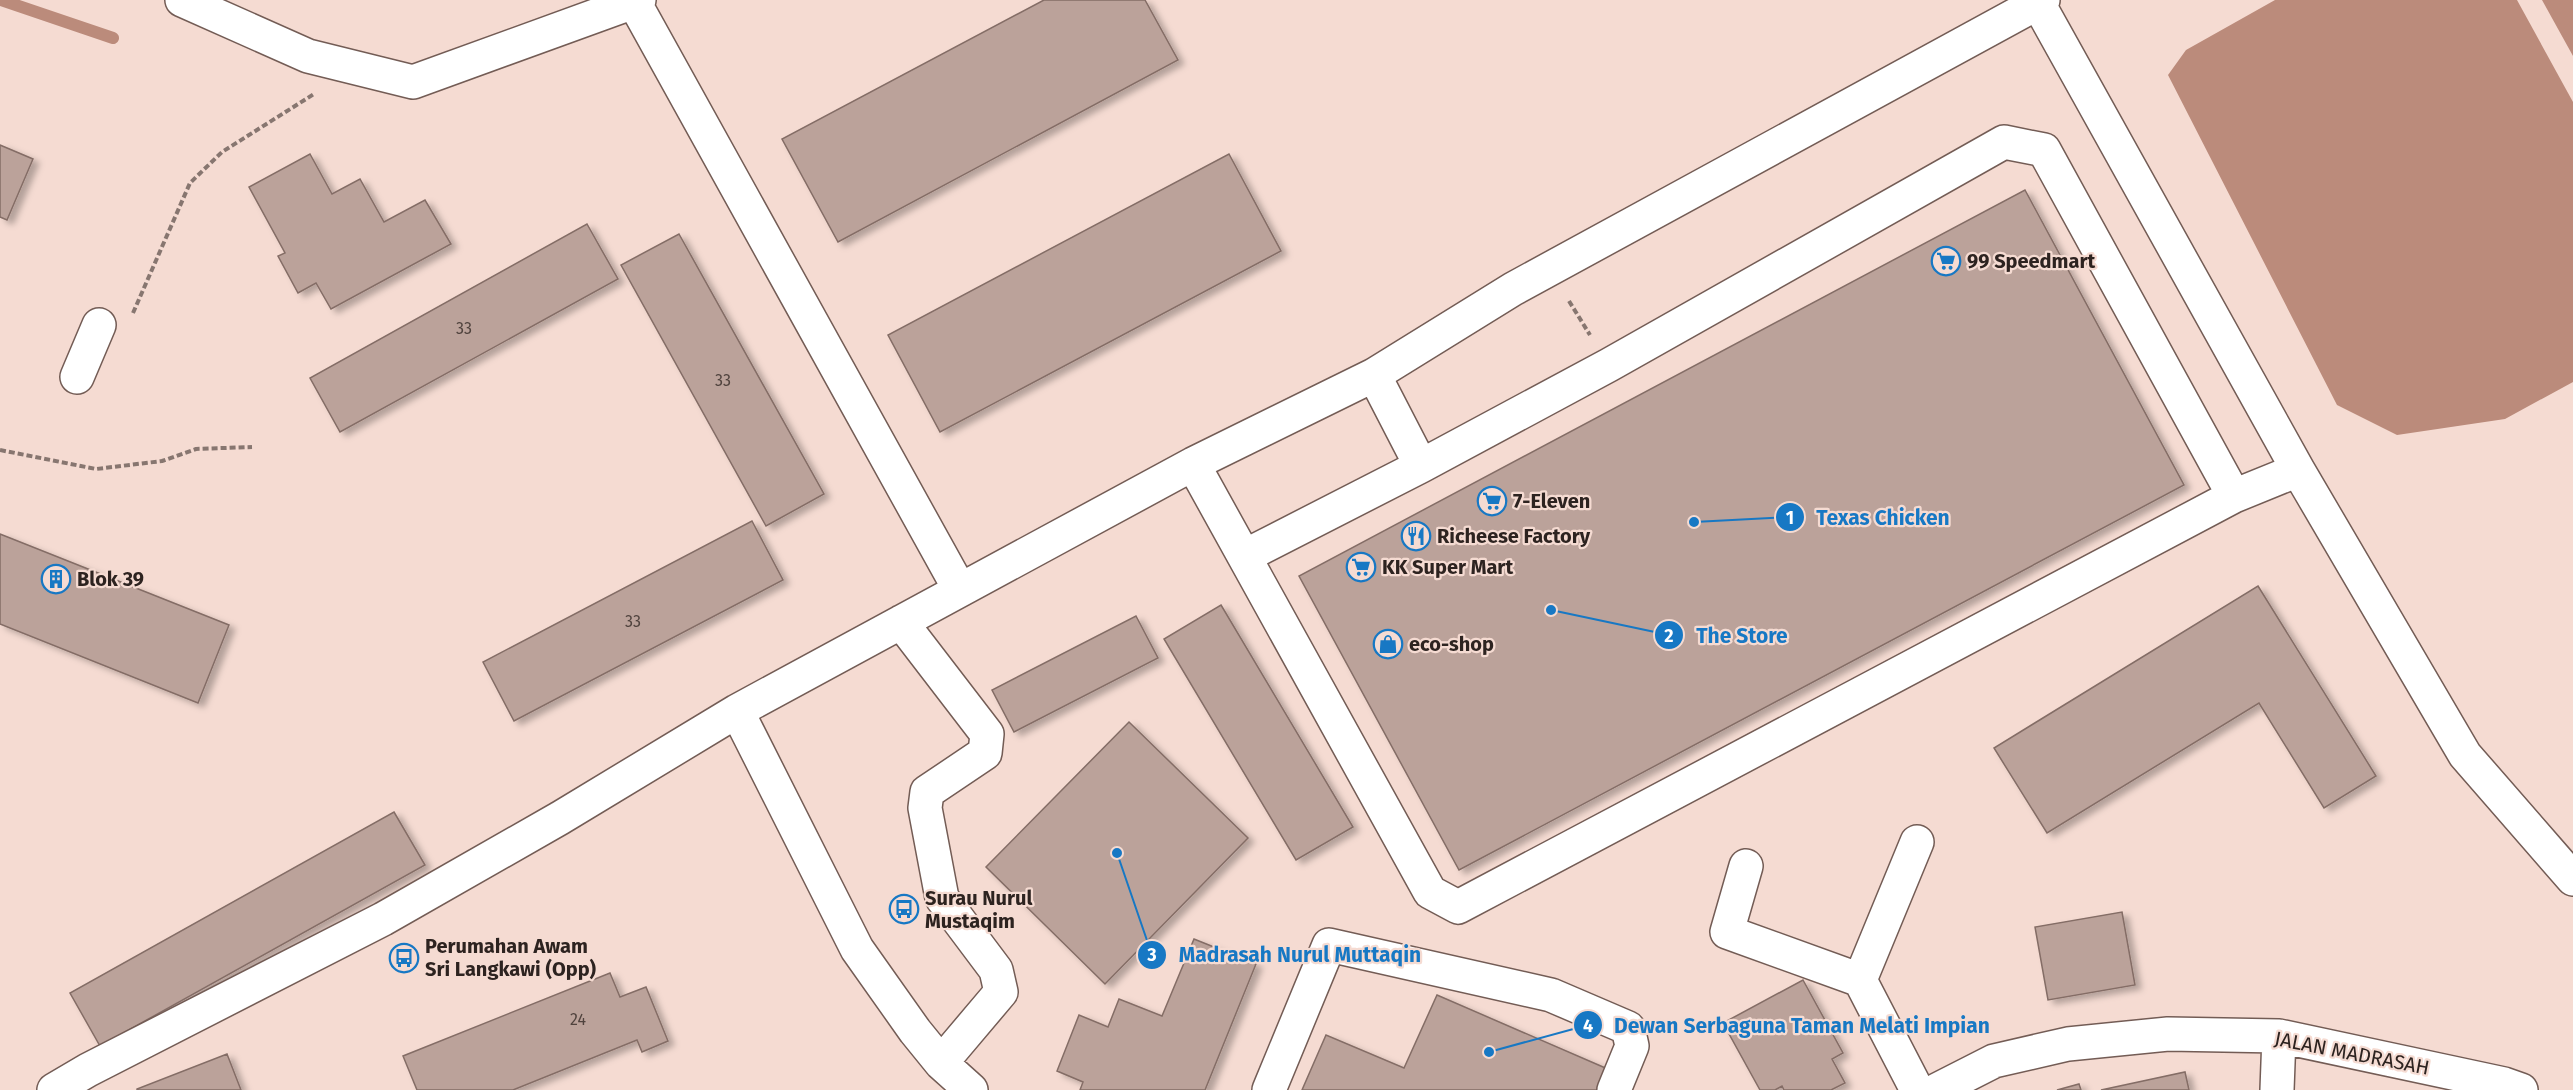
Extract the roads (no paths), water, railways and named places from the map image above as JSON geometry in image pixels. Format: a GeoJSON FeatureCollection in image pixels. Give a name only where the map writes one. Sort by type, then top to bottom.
{"type":"FeatureCollection","features":[{"type":"Feature","properties":{"kind":"street"},"geometry":{"type":"LineString","coordinates":[[182,0],[308,56],[413,82],[635,1],[960,590]]}},
{"type":"Feature","properties":{"kind":"street"},"geometry":{"type":"LineString","coordinates":[[54,1090],[88,1070],[383,919],[560,818],[737,711],[1193,464],[1374,375],[1513,289],[2041,2],[2298,470],[2465,755],[2573,879]]}},
{"type":"Feature","properties":{"kind":"street"},"geometry":{"type":"LineString","coordinates":[[1245,556],[1422,466],[1609,365],[2004,142],[2044,150],[2234,496]]}},
{"type":"Feature","properties":{"kind":"street"},"geometry":{"type":"LineString","coordinates":[[77,377],[99,325]]}},
{"type":"Feature","properties":{"kind":"street"},"geometry":{"type":"LineString","coordinates":[[1374,375],[1422,466]]}},
{"type":"Feature","properties":{"kind":"street"},"geometry":{"type":"LineString","coordinates":[[1193,464],[1430,892],[1458,907],[2234,496],[2298,470]]}},
{"type":"Feature","properties":{"kind":"street"},"geometry":{"type":"LineString","coordinates":[[901,622],[987,734],[985,753],[927,792],[925,808],[942,897],[996,970],[1001,992],[942,1064]]}},
{"type":"Feature","properties":{"kind":"street"},"geometry":{"type":"LineString","coordinates":[[737,711],[857,949],[915,1031],[942,1064],[971,1090]]}},
{"type":"Feature","properties":{"kind":"street"},"geometry":{"type":"LineString","coordinates":[[1860,980],[1917,842]]}},
{"type":"Feature","properties":{"kind":"street"},"geometry":{"type":"LineString","coordinates":[[1746,866],[1727,932],[1860,980],[1917,1090]]}},
{"type":"Feature","properties":{"kind":"street"},"geometry":{"type":"LineString","coordinates":[[1269,1090],[1329,945],[1551,995],[1628,1028],[1632,1046],[1614,1090]]}},
{"type":"Feature","properties":{"kind":"street","name":"JALAN MADRASAH"},"geometry":{"type":"LineString","coordinates":[[1937,1090],[1994,1061],[2067,1044],[2168,1034],[2279,1036],[2504,1084],[2521,1090]]}},
{"type":"Feature","properties":{"kind":"street"},"geometry":{"type":"LineString","coordinates":[[2277,1090],[2279,1036]]}},
{"type":"Feature","properties":{"kind":"waterway"},"geometry":{"type":"LineString","coordinates":[[1,0],[113,38]]}},
{"type":"Feature","properties":{"kind":"place","name":"99 Speedmart"},"geometry":{"type":"Point","coordinates":[1946,261]}},
{"type":"Feature","properties":{"kind":"place","name":"7-Eleven"},"geometry":{"type":"Point","coordinates":[1492,501]}},
{"type":"Feature","properties":{"kind":"place","name":"Texas Chicken"},"geometry":{"type":"Point","coordinates":[1694,522]}},
{"type":"Feature","properties":{"kind":"place","name":"Richeese Factory"},"geometry":{"type":"Point","coordinates":[1416,536]}},
{"type":"Feature","properties":{"kind":"place","name":"KK Super Mart"},"geometry":{"type":"Point","coordinates":[1361,567]}},
{"type":"Feature","properties":{"kind":"place","name":"Blok 39"},"geometry":{"type":"Point","coordinates":[56,579]}},
{"type":"Feature","properties":{"kind":"place","name":"The Store"},"geometry":{"type":"Point","coordinates":[1551,610]}},
{"type":"Feature","properties":{"kind":"place","name":"eco-shop"},"geometry":{"type":"Point","coordinates":[1388,644]}},
{"type":"Feature","properties":{"kind":"place","name":"Madrasah Nurul Muttaqin"},"geometry":{"type":"Point","coordinates":[1117,853]}},
{"type":"Feature","properties":{"kind":"place","name":"Surau Nurul Mustaqim"},"geometry":{"type":"Point","coordinates":[904,909]}},
{"type":"Feature","properties":{"kind":"place","name":"Perumahan Awam Sri Langkawi (Opp)"},"geometry":{"type":"Point","coordinates":[404,958]}},
{"type":"Feature","properties":{"kind":"place","name":"Dewan Serbaguna Taman Melati Impian"},"geometry":{"type":"Point","coordinates":[1489,1052]}}]}
